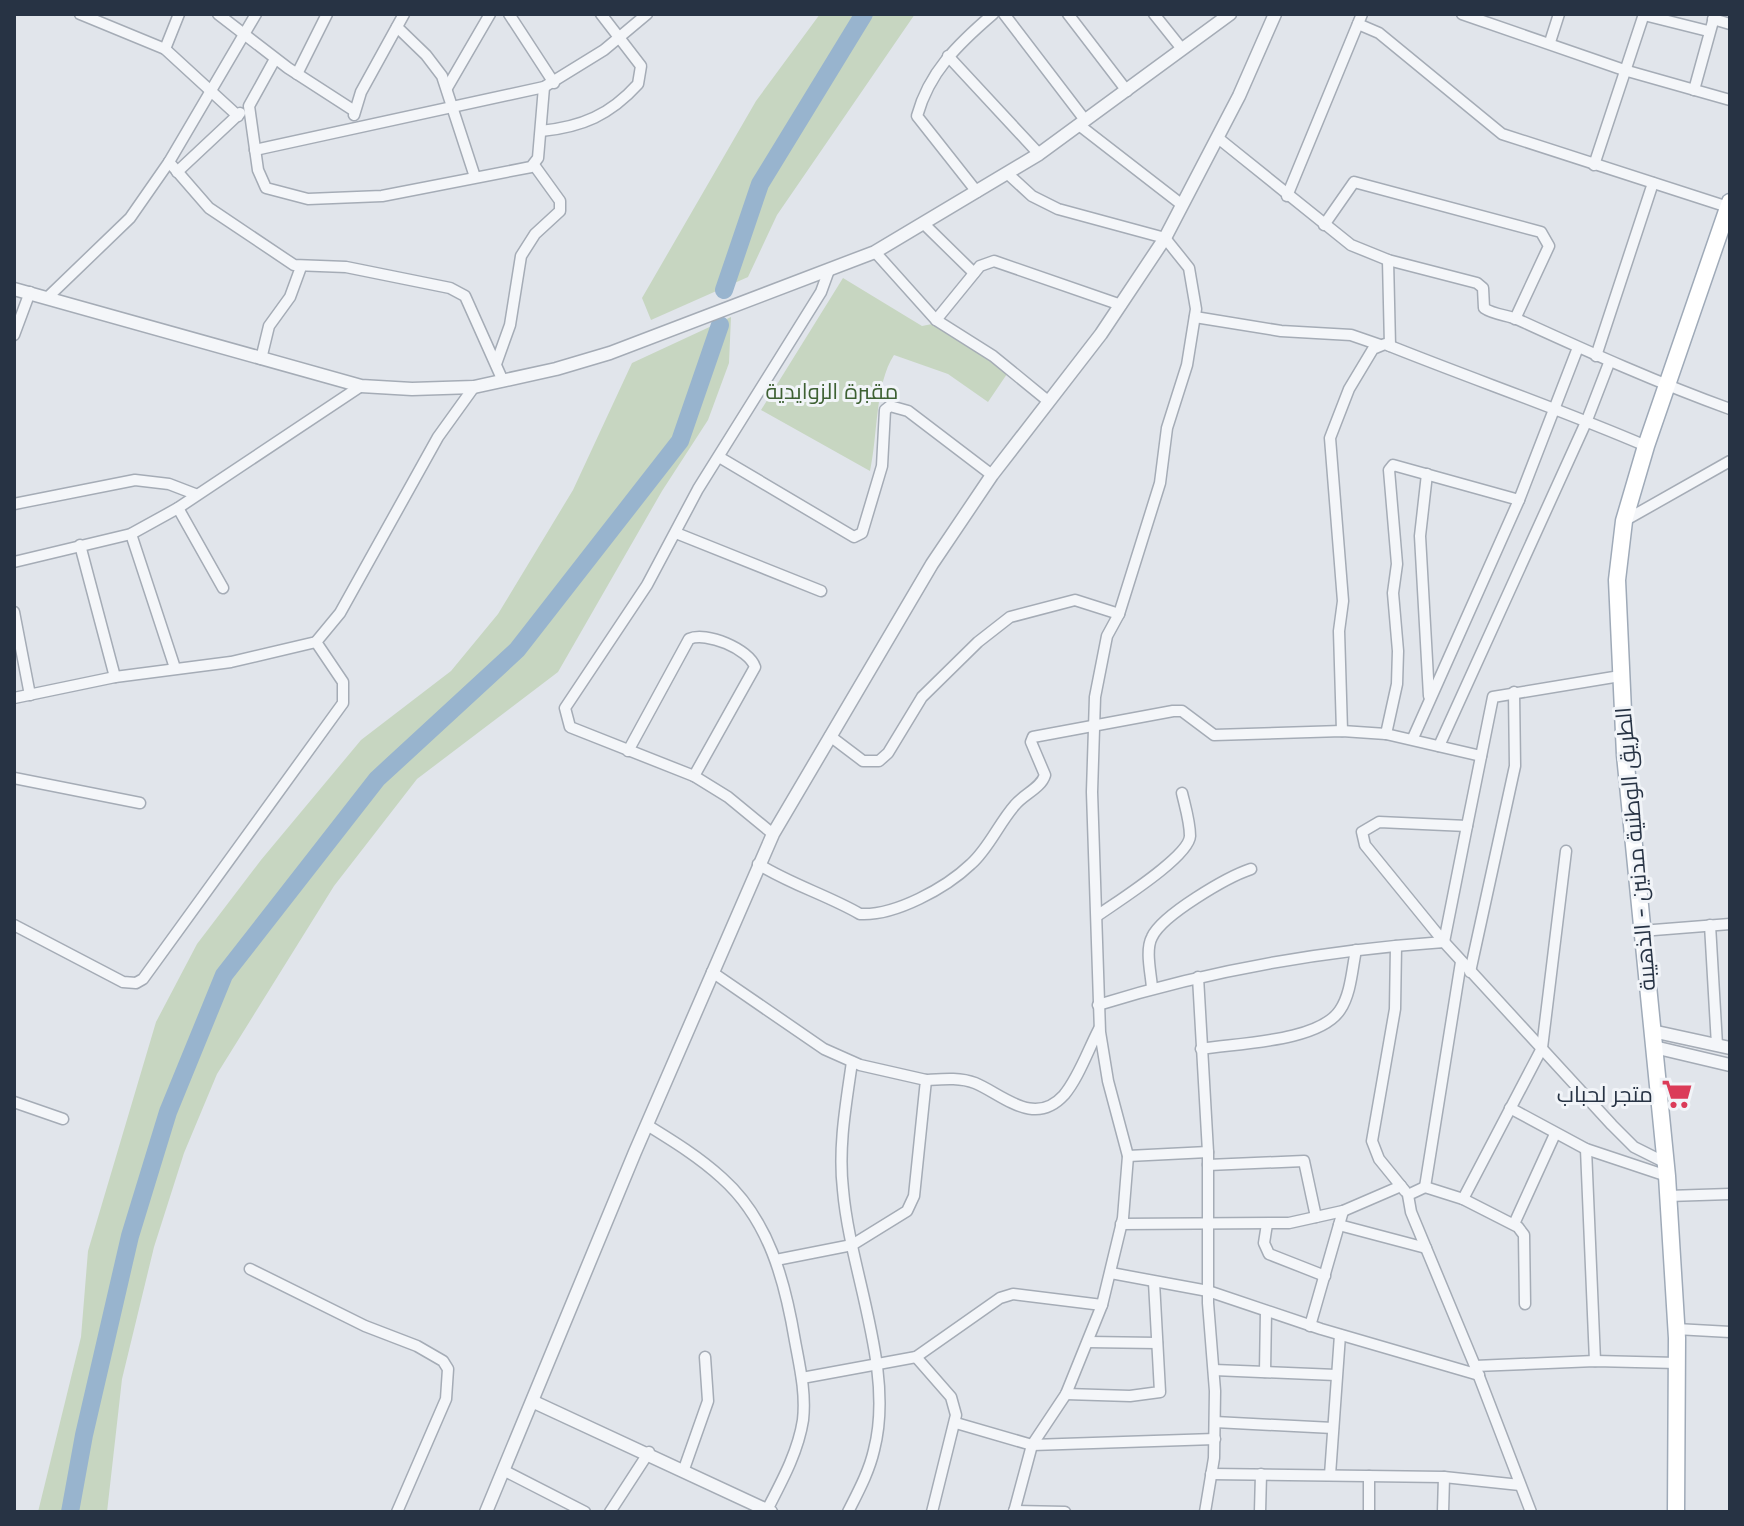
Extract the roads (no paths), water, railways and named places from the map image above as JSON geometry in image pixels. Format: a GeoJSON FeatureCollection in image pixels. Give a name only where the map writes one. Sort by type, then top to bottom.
{"type":"FeatureCollection","features":[{"type":"Feature","properties":{"kind":"main road","name":"الطريق الوطنية مدنين - الذهيبة"},"geometry":{"type":"LineString","coordinates":[[1676,1512],[1677,1363],[1668,1196],[1641,931],[1616,591],[1624,521],[1646,446],[1669,387],[1729,204]]}},
{"type":"Feature","properties":{"kind":"street"},"geometry":{"type":"LineString","coordinates":[[80,14],[165,49],[238,116]]}},
{"type":"Feature","properties":{"kind":"street"},"geometry":{"type":"LineString","coordinates":[[165,49],[179,14]]}},
{"type":"Feature","properties":{"kind":"street"},"geometry":{"type":"LineString","coordinates":[[218,14],[275,59],[353,110]]}},
{"type":"Feature","properties":{"kind":"street"},"geometry":{"type":"LineString","coordinates":[[48,297],[117,233],[169,162],[256,14]]}},
{"type":"Feature","properties":{"kind":"street"},"geometry":{"type":"LineString","coordinates":[[297,74],[327,14]]}},
{"type":"Feature","properties":{"kind":"street"},"geometry":{"type":"LineString","coordinates":[[357,127],[353,110],[404,14]]}},
{"type":"Feature","properties":{"kind":"street"},"geometry":{"type":"LineString","coordinates":[[447,88],[490,14]]}},
{"type":"Feature","properties":{"kind":"street"},"geometry":{"type":"LineString","coordinates":[[496,364],[510,325],[521,256],[560,207],[560,201],[534,165],[549,85],[509,14]]}},
{"type":"Feature","properties":{"kind":"street"},"geometry":{"type":"LineString","coordinates":[[541,131],[582,125],[600,117],[638,84],[641,66],[621,36],[601,14]]}},
{"type":"Feature","properties":{"kind":"street"},"geometry":{"type":"LineString","coordinates":[[255,150],[454,109],[549,85],[621,36],[647,14]]}},
{"type":"Feature","properties":{"kind":"street"},"geometry":{"type":"LineString","coordinates":[[977,192],[917,116],[929,81],[948,56],[993,14]]}},
{"type":"Feature","properties":{"kind":"street"},"geometry":{"type":"LineString","coordinates":[[1004,14],[1082,123],[1181,204]]}},
{"type":"Feature","properties":{"kind":"street"},"geometry":{"type":"LineString","coordinates":[[1068,14],[1127,91]]}},
{"type":"Feature","properties":{"kind":"street"},"geometry":{"type":"LineString","coordinates":[[1154,14],[1182,49]]}},
{"type":"Feature","properties":{"kind":"street"},"geometry":{"type":"LineString","coordinates":[[14,289],[361,386],[412,389],[474,387],[503,381],[610,353],[875,252],[1039,154],[1230,14]]}},
{"type":"Feature","properties":{"kind":"street"},"geometry":{"type":"LineString","coordinates":[[486,1512],[647,1125],[773,834],[932,564],[992,475],[1121,305],[1165,238],[1218,138],[1275,14]]}},
{"type":"Feature","properties":{"kind":"street"},"geometry":{"type":"LineString","coordinates":[[1462,14],[1624,70],[1730,100]]}},
{"type":"Feature","properties":{"kind":"street"},"geometry":{"type":"LineString","coordinates":[[1550,42],[1559,14]]}},
{"type":"Feature","properties":{"kind":"street"},"geometry":{"type":"LineString","coordinates":[[1594,165],[1644,15],[1708,31]]}},
{"type":"Feature","properties":{"kind":"street"},"geometry":{"type":"LineString","coordinates":[[1694,90],[1714,16],[1730,24]]}},
{"type":"Feature","properties":{"kind":"street"},"geometry":{"type":"LineString","coordinates":[[1287,196],[1360,19],[1502,134],[1594,165],[1729,204]]}},
{"type":"Feature","properties":{"kind":"street"},"geometry":{"type":"LineString","coordinates":[[397,27],[435,66],[447,88],[475,177]]}},
{"type":"Feature","properties":{"kind":"street"},"geometry":{"type":"LineString","coordinates":[[948,56],[1039,154]]}},
{"type":"Feature","properties":{"kind":"street"},"geometry":{"type":"LineString","coordinates":[[177,172],[249,106],[275,59]]}},
{"type":"Feature","properties":{"kind":"street"},"geometry":{"type":"LineString","coordinates":[[249,106],[264,186],[308,199],[382,196],[534,165]]}},
{"type":"Feature","properties":{"kind":"street"},"geometry":{"type":"LineString","coordinates":[[1218,138],[1351,245],[1388,260],[1477,283],[1483,288],[1484,308],[1515,319],[1577,350],[1730,409]]}},
{"type":"Feature","properties":{"kind":"street"},"geometry":{"type":"LineString","coordinates":[[169,162],[209,208],[301,267],[346,267],[458,292],[470,303],[503,381]]}},
{"type":"Feature","properties":{"kind":"street"},"geometry":{"type":"LineString","coordinates":[[1008,174],[1032,196],[1058,209],[1165,238],[1189,268],[1195,317],[1187,365],[1167,428],[1160,483],[1119,614],[1107,636],[1092,725],[1099,1028],[1108,1081],[1128,1156],[1121,1224],[1102,1305],[1066,1394],[1032,1445],[1014,1511],[1065,1512]]}},
{"type":"Feature","properties":{"kind":"street"},"geometry":{"type":"LineString","coordinates":[[1324,225],[1354,182],[1541,232],[1549,246],[1515,319]]}},
{"type":"Feature","properties":{"kind":"street"},"geometry":{"type":"LineString","coordinates":[[1596,356],[1653,183]]}},
{"type":"Feature","properties":{"kind":"street"},"geometry":{"type":"LineString","coordinates":[[924,224],[974,273]]}},
{"type":"Feature","properties":{"kind":"street"},"geometry":{"type":"LineString","coordinates":[[875,252],[936,320],[993,356],[1048,401]]}},
{"type":"Feature","properties":{"kind":"street"},"geometry":{"type":"LineString","coordinates":[[1385,346],[1388,260]]}},
{"type":"Feature","properties":{"kind":"street"},"geometry":{"type":"LineString","coordinates":[[936,320],[974,273],[987,262],[1003,262],[1121,305]]}},
{"type":"Feature","properties":{"kind":"street"},"geometry":{"type":"LineString","coordinates":[[261,359],[269,326],[290,297],[301,267]]}},
{"type":"Feature","properties":{"kind":"street"},"geometry":{"type":"LineString","coordinates":[[773,834],[728,797],[694,776],[570,727],[565,708],[618,632],[719,457],[821,292],[829,270]]}},
{"type":"Feature","properties":{"kind":"street"},"geometry":{"type":"LineString","coordinates":[[14,335],[30,292]]}},
{"type":"Feature","properties":{"kind":"street"},"geometry":{"type":"LineString","coordinates":[[1195,317],[1281,331],[1351,335],[1462,377],[1557,408],[1646,446]]}},
{"type":"Feature","properties":{"kind":"street"},"geometry":{"type":"LineString","coordinates":[[1342,731],[1339,631],[1343,601],[1330,438],[1349,389],[1373,349],[1385,346]]}},
{"type":"Feature","properties":{"kind":"street"},"geometry":{"type":"LineString","coordinates":[[1413,738],[1519,500],[1577,350]]}},
{"type":"Feature","properties":{"kind":"street"},"geometry":{"type":"LineString","coordinates":[[1439,746],[1587,420],[1609,363]]}},
{"type":"Feature","properties":{"kind":"street"},"geometry":{"type":"LineString","coordinates":[[14,562],[131,534],[178,508],[361,386]]}},
{"type":"Feature","properties":{"kind":"street"},"geometry":{"type":"LineString","coordinates":[[14,698],[115,677],[231,662],[316,642],[340,613],[438,437],[474,387]]}},
{"type":"Feature","properties":{"kind":"street"},"geometry":{"type":"LineString","coordinates":[[719,457],[854,537],[862,533],[882,466],[885,410],[890,406],[908,411],[992,475]]}},
{"type":"Feature","properties":{"kind":"street"},"geometry":{"type":"LineString","coordinates":[[1624,521],[1730,461]]}},
{"type":"Feature","properties":{"kind":"street"},"geometry":{"type":"LineString","coordinates":[[1386,734],[1397,684],[1398,651],[1393,593],[1395,545],[1387,478],[1393,465],[1519,500]]}},
{"type":"Feature","properties":{"kind":"street"},"geometry":{"type":"LineString","coordinates":[[1427,474],[1420,536],[1430,698]]}},
{"type":"Feature","properties":{"kind":"street"},"geometry":{"type":"LineString","coordinates":[[14,504],[135,480],[169,484],[195,494]]}},
{"type":"Feature","properties":{"kind":"street"},"geometry":{"type":"LineString","coordinates":[[178,508],[223,588]]}},
{"type":"Feature","properties":{"kind":"street"},"geometry":{"type":"LineString","coordinates":[[676,533],[821,591]]}},
{"type":"Feature","properties":{"kind":"street"},"geometry":{"type":"LineString","coordinates":[[131,534],[175,668]]}},
{"type":"Feature","properties":{"kind":"street"},"geometry":{"type":"LineString","coordinates":[[80,545],[115,677]]}},
{"type":"Feature","properties":{"kind":"street"},"geometry":{"type":"LineString","coordinates":[[830,736],[863,761],[879,761],[888,753],[922,697],[978,642],[1010,617],[1075,600],[1119,614]]}},
{"type":"Feature","properties":{"kind":"street"},"geometry":{"type":"LineString","coordinates":[[14,612],[16,645],[30,695]]}},
{"type":"Feature","properties":{"kind":"street"},"geometry":{"type":"LineString","coordinates":[[628,751],[689,639],[705,636],[748,656],[755,667],[694,776]]}},
{"type":"Feature","properties":{"kind":"street"},"geometry":{"type":"LineString","coordinates":[[14,925],[123,982],[136,983],[143,979],[343,703],[343,682],[316,642]]}},
{"type":"Feature","properties":{"kind":"street"},"geometry":{"type":"LineString","coordinates":[[1444,942],[1489,704],[1499,693],[1620,676]]}},
{"type":"Feature","properties":{"kind":"street"},"geometry":{"type":"LineString","coordinates":[[1470,972],[1515,766],[1514,692]]}},
{"type":"Feature","properties":{"kind":"street"},"geometry":{"type":"LineString","coordinates":[[758,864],[794,886],[831,897],[860,914],[891,908],[925,894],[974,862],[1012,809],[1045,779],[1031,742],[1033,737],[1173,711],[1182,711],[1214,735],[1342,731],[1386,734],[1481,756]]}},
{"type":"Feature","properties":{"kind":"street"},"geometry":{"type":"LineString","coordinates":[[14,778],[140,803]]}},
{"type":"Feature","properties":{"kind":"street"},"geometry":{"type":"LineString","coordinates":[[1097,916],[1171,861],[1188,844],[1190,836],[1182,793]]}},
{"type":"Feature","properties":{"kind":"street"},"geometry":{"type":"LineString","coordinates":[[1467,826],[1379,822],[1362,832],[1365,845],[1461,962],[1634,1147],[1665,1169]]}},
{"type":"Feature","properties":{"kind":"street"},"geometry":{"type":"LineString","coordinates":[[1463,1199],[1542,1048],[1566,851]]}},
{"type":"Feature","properties":{"kind":"street"},"geometry":{"type":"LineString","coordinates":[[1152,988],[1149,949],[1155,932],[1224,878],[1251,869]]}},
{"type":"Feature","properties":{"kind":"street"},"geometry":{"type":"LineString","coordinates":[[1641,931],[1730,924]]}},
{"type":"Feature","properties":{"kind":"street"},"geometry":{"type":"LineString","coordinates":[[1653,1039],[1724,1046],[1710,925]]}},
{"type":"Feature","properties":{"kind":"street"},"geometry":{"type":"LineString","coordinates":[[1098,1005],[1198,977],[1356,950],[1444,942]]}},
{"type":"Feature","properties":{"kind":"street"},"geometry":{"type":"LineString","coordinates":[[1396,946],[1395,1009],[1372,1141],[1379,1159],[1408,1195],[1411,1212],[1477,1370],[1531,1512]]}},
{"type":"Feature","properties":{"kind":"street"},"geometry":{"type":"LineString","coordinates":[[1201,1049],[1307,1033],[1325,1025],[1341,1009],[1356,950]]}},
{"type":"Feature","properties":{"kind":"street"},"geometry":{"type":"LineString","coordinates":[[1425,1187],[1461,962]]}},
{"type":"Feature","properties":{"kind":"street"},"geometry":{"type":"LineString","coordinates":[[712,972],[799,1034],[852,1062],[926,1080],[975,1083],[1004,1102],[1040,1107],[1063,1096],[1099,1028]]}},
{"type":"Feature","properties":{"kind":"street"},"geometry":{"type":"LineString","coordinates":[[1198,977],[1208,1152],[1208,1291],[1215,1422],[1205,1512]]}},
{"type":"Feature","properties":{"kind":"street"},"geometry":{"type":"LineString","coordinates":[[1653,1039],[1730,1065]]}},
{"type":"Feature","properties":{"kind":"street"},"geometry":{"type":"LineString","coordinates":[[848,1512],[875,1447],[879,1409],[877,1366],[842,1190],[842,1159],[852,1062]]}},
{"type":"Feature","properties":{"kind":"street"},"geometry":{"type":"LineString","coordinates":[[776,1260],[852,1245],[907,1211],[912,1203],[926,1080]]}},
{"type":"Feature","properties":{"kind":"street"},"geometry":{"type":"LineString","coordinates":[[14,1102],[63,1119]]}},
{"type":"Feature","properties":{"kind":"street"},"geometry":{"type":"LineString","coordinates":[[1510,1108],[1586,1149],[1665,1169]]}},
{"type":"Feature","properties":{"kind":"street"},"geometry":{"type":"LineString","coordinates":[[534,1402],[649,1452],[769,1511],[799,1441],[804,1410],[802,1378],[791,1314],[776,1260],[756,1219],[723,1178],[694,1154],[647,1125]]}},
{"type":"Feature","properties":{"kind":"street"},"geometry":{"type":"LineString","coordinates":[[1514,1224],[1555,1134]]}},
{"type":"Feature","properties":{"kind":"street"},"geometry":{"type":"LineString","coordinates":[[1586,1149],[1595,1361]]}},
{"type":"Feature","properties":{"kind":"street"},"geometry":{"type":"LineString","coordinates":[[1128,1156],[1208,1152]]}},
{"type":"Feature","properties":{"kind":"street"},"geometry":{"type":"LineString","coordinates":[[1208,1165],[1301,1160],[1307,1167],[1316,1217]]}},
{"type":"Feature","properties":{"kind":"street"},"geometry":{"type":"LineString","coordinates":[[1121,1224],[1207,1221],[1267,1224],[1343,1211],[1401,1186]]}},
{"type":"Feature","properties":{"kind":"street"},"geometry":{"type":"LineString","coordinates":[[1408,1195],[1425,1187],[1463,1199],[1514,1224],[1524,1235],[1525,1304]]}},
{"type":"Feature","properties":{"kind":"street"},"geometry":{"type":"LineString","coordinates":[[1668,1196],[1730,1194]]}},
{"type":"Feature","properties":{"kind":"street"},"geometry":{"type":"LineString","coordinates":[[1310,1326],[1343,1211]]}},
{"type":"Feature","properties":{"kind":"street"},"geometry":{"type":"LineString","coordinates":[[1267,1224],[1264,1243],[1269,1254],[1325,1276]]}},
{"type":"Feature","properties":{"kind":"street"},"geometry":{"type":"LineString","coordinates":[[1339,1225],[1426,1248]]}},
{"type":"Feature","properties":{"kind":"street"},"geometry":{"type":"LineString","coordinates":[[250,1269],[354,1321],[417,1346],[443,1361],[448,1369],[446,1399],[397,1512]]}},
{"type":"Feature","properties":{"kind":"street"},"geometry":{"type":"LineString","coordinates":[[1111,1273],[1208,1291],[1340,1335],[1477,1370],[1595,1361],[1677,1363]]}},
{"type":"Feature","properties":{"kind":"street"},"geometry":{"type":"LineString","coordinates":[[1066,1394],[1158,1394],[1161,1390],[1154,1282]]}},
{"type":"Feature","properties":{"kind":"street"},"geometry":{"type":"LineString","coordinates":[[802,1378],[916,1357],[1000,1298],[1026,1294],[1102,1305]]}},
{"type":"Feature","properties":{"kind":"street"},"geometry":{"type":"LineString","coordinates":[[1265,1372],[1266,1311]]}},
{"type":"Feature","properties":{"kind":"street"},"geometry":{"type":"LineString","coordinates":[[1676,1329],[1730,1332]]}},
{"type":"Feature","properties":{"kind":"street"},"geometry":{"type":"LineString","coordinates":[[1330,1475],[1340,1335]]}},
{"type":"Feature","properties":{"kind":"street"},"geometry":{"type":"LineString","coordinates":[[1088,1342],[1157,1343]]}},
{"type":"Feature","properties":{"kind":"street"},"geometry":{"type":"LineString","coordinates":[[684,1469],[708,1401],[705,1357]]}},
{"type":"Feature","properties":{"kind":"street"},"geometry":{"type":"LineString","coordinates":[[916,1357],[951,1397],[956,1423],[932,1512]]}},
{"type":"Feature","properties":{"kind":"street"},"geometry":{"type":"LineString","coordinates":[[1214,1370],[1336,1375]]}},
{"type":"Feature","properties":{"kind":"street"},"geometry":{"type":"LineString","coordinates":[[1215,1422],[1333,1428]]}},
{"type":"Feature","properties":{"kind":"street"},"geometry":{"type":"LineString","coordinates":[[956,1423],[1032,1445],[1215,1439]]}},
{"type":"Feature","properties":{"kind":"street"},"geometry":{"type":"LineString","coordinates":[[610,1512],[649,1452]]}},
{"type":"Feature","properties":{"kind":"street"},"geometry":{"type":"LineString","coordinates":[[503,1470],[585,1512]]}},
{"type":"Feature","properties":{"kind":"street"},"geometry":{"type":"LineString","coordinates":[[1211,1474],[1444,1477],[1520,1485]]}},
{"type":"Feature","properties":{"kind":"street"},"geometry":{"type":"LineString","coordinates":[[1260,1512],[1261,1474]]}},
{"type":"Feature","properties":{"kind":"street"},"geometry":{"type":"LineString","coordinates":[[1369,1476],[1369,1512]]}},
{"type":"Feature","properties":{"kind":"street"},"geometry":{"type":"LineString","coordinates":[[1443,1512],[1444,1477]]}},
{"type":"Feature","properties":{"kind":"waterway"},"geometry":{"type":"LineString","coordinates":[[724,290],[760,184],[864,14]]}},
{"type":"Feature","properties":{"kind":"waterway"},"geometry":{"type":"LineString","coordinates":[[70,1512],[84,1435],[130,1236],[168,1112],[224,975],[377,779],[517,650],[680,441],[720,325]]}},
{"type":"Feature","properties":{"kind":"place","name":"متجر لحباب"},"geometry":{"type":"Point","coordinates":[1677,1094]}},
{"type":"Feature","properties":{"kind":"park label","name":"مقبرة الزوايدية"},"geometry":{"type":"Point","coordinates":[832,391]}}]}
